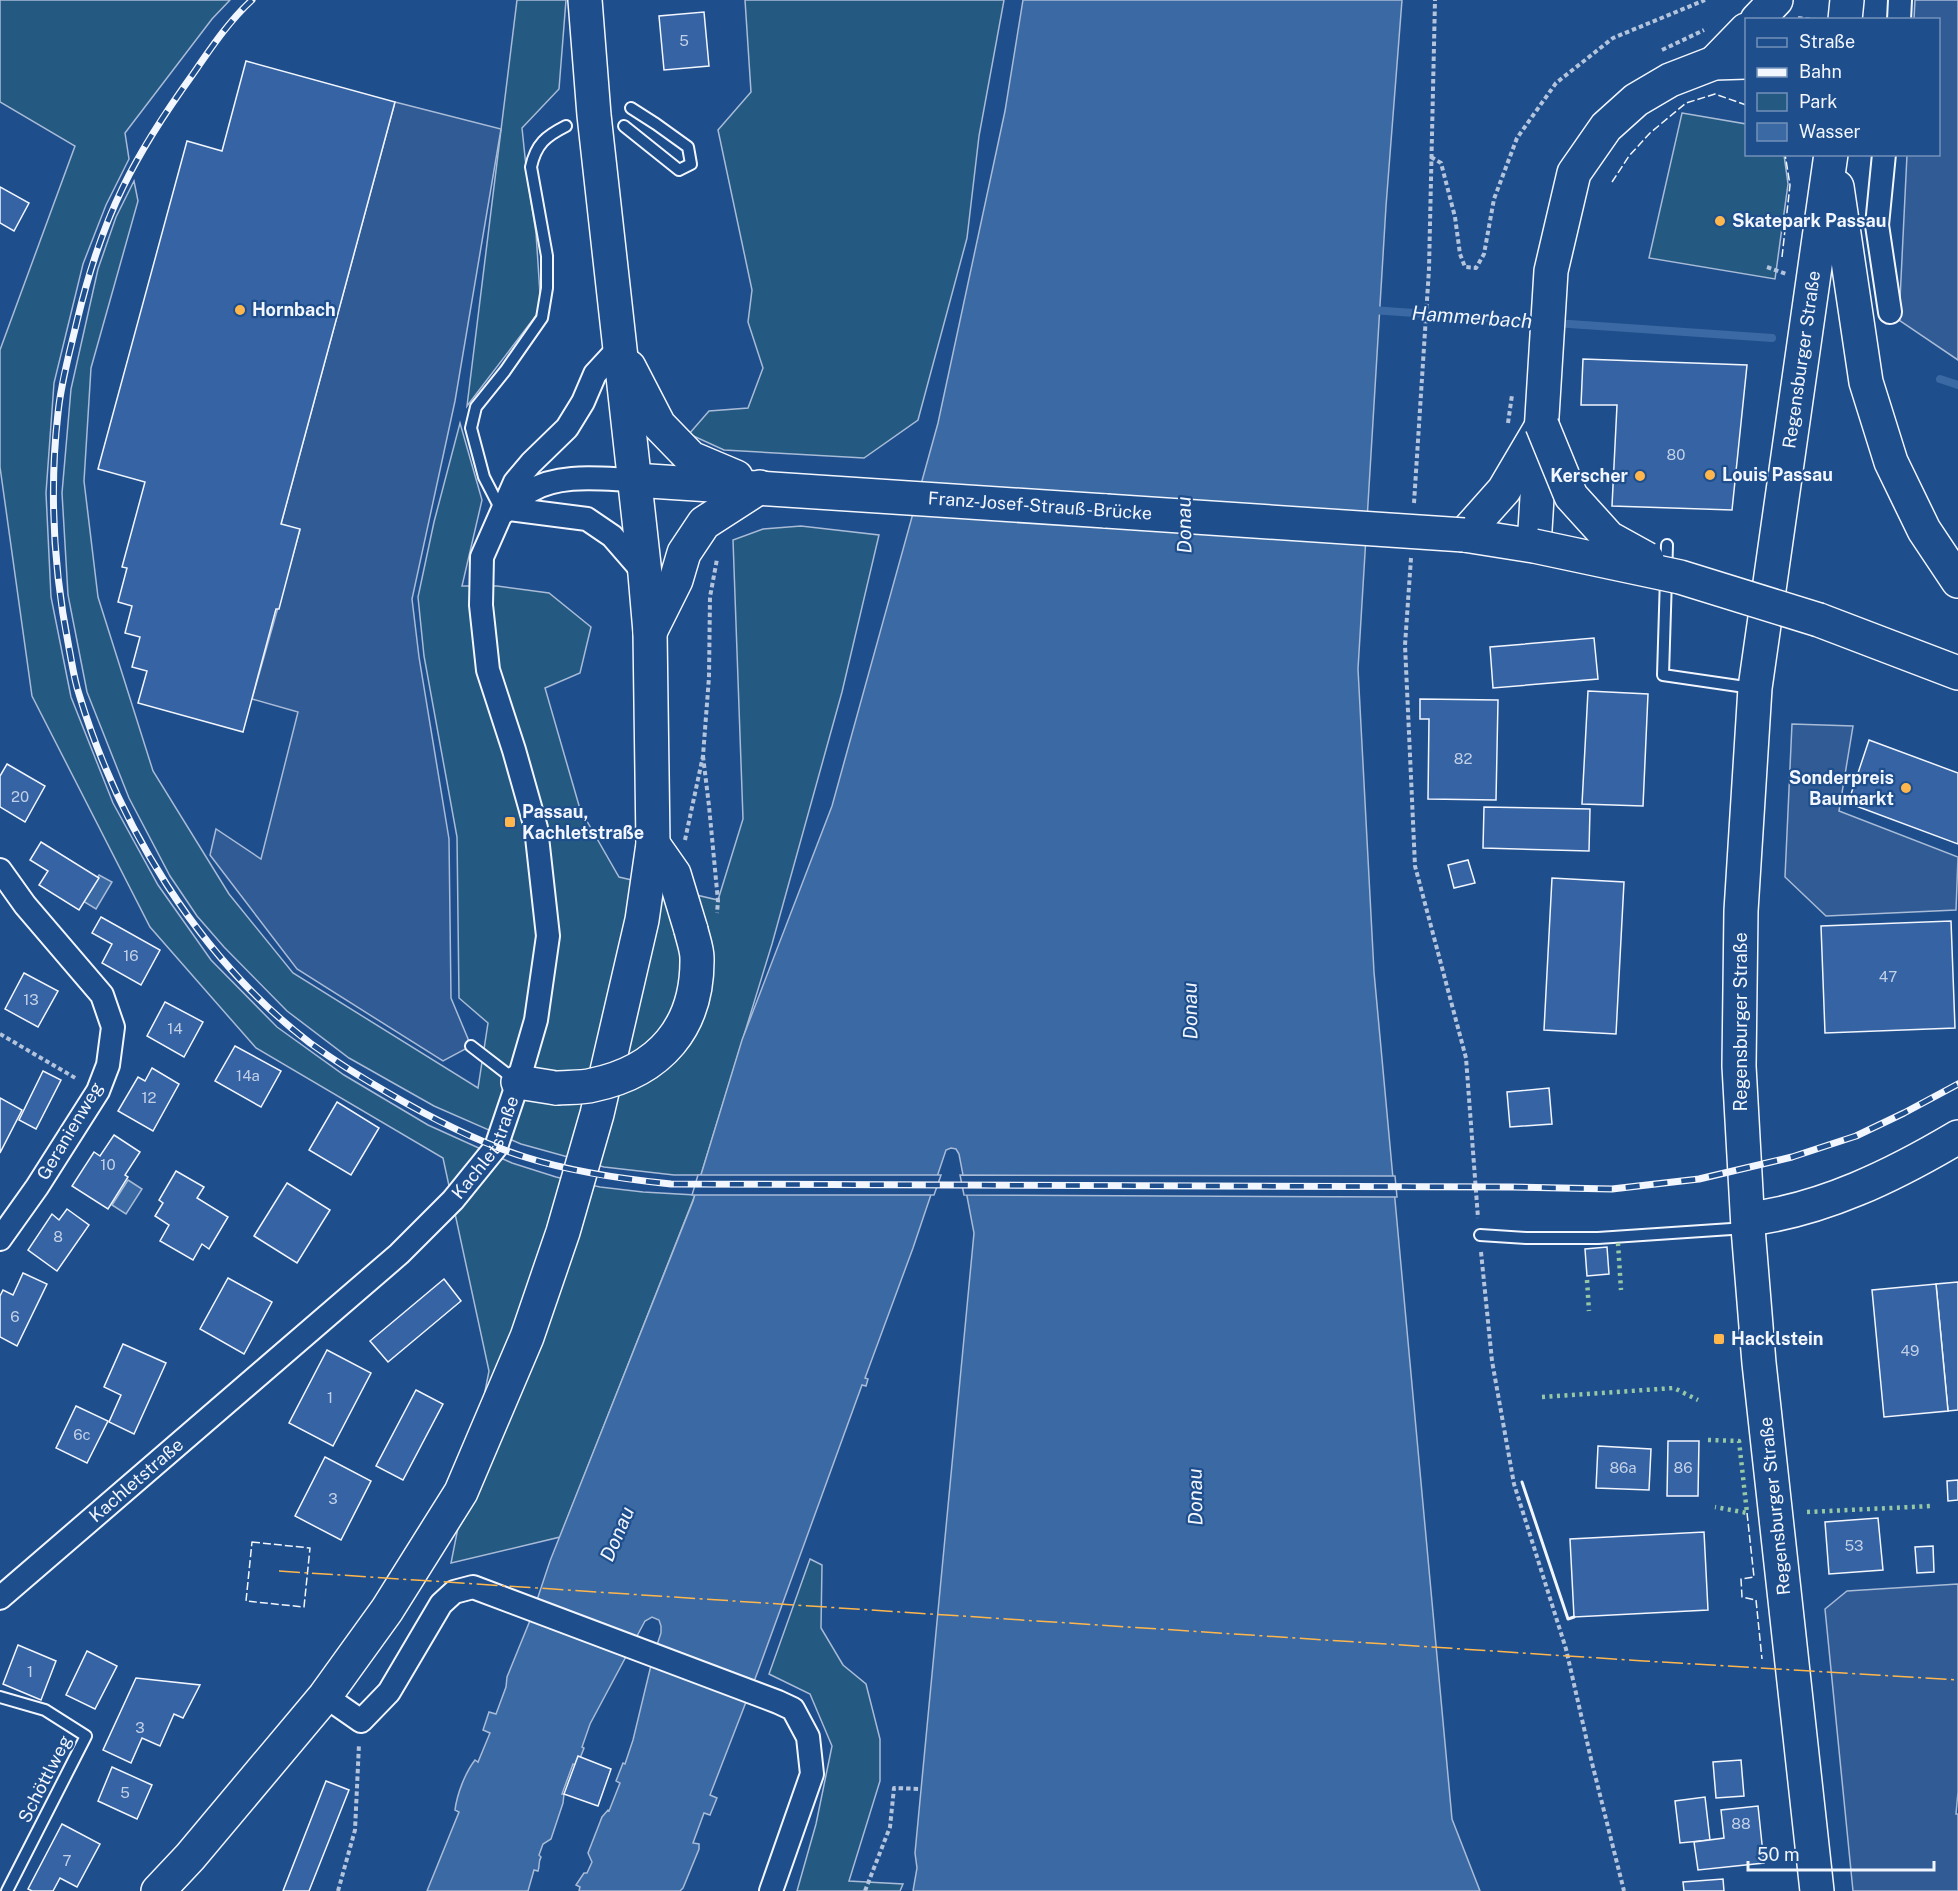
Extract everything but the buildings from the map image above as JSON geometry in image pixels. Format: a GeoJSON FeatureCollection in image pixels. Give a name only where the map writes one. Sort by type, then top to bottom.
{"type":"FeatureCollection","features":[{"type":"Feature","properties":{"kind":"main road"},"geometry":{"type":"LineString","coordinates":[[158,1891],[190,1857],[325,1696],[387,1610],[461,1492],[527,1337],[563,1232],[597,1114],[642,920],[653,844],[650,632],[594,115],[585,0]]}},
{"type":"Feature","properties":{"kind":"main road"},"geometry":{"type":"LineString","coordinates":[[1758,18],[1776,0]]}},
{"type":"Feature","properties":{"kind":"main road"},"geometry":{"type":"LineString","coordinates":[[1845,18],[1847,0]]}},
{"type":"Feature","properties":{"kind":"main road"},"geometry":{"type":"LineString","coordinates":[[1714,63],[1745,31]]}},
{"type":"Feature","properties":{"kind":"main road"},"geometry":{"type":"LineString","coordinates":[[1534,546],[1551,271],[1574,173],[1606,127],[1636,100],[1670,80],[1714,63],[1745,62]]}},
{"type":"Feature","properties":{"kind":"main road"},"geometry":{"type":"LineString","coordinates":[[1831,156],[1866,382],[1891,462],[1924,530],[1958,581]]}},
{"type":"Feature","properties":{"kind":"main road","name":"Regensburger Straße"},"geometry":{"type":"LineString","coordinates":[[1817,1891],[1760,1374],[1739,1066],[1741,911],[1755,688],[1831,156]]}},
{"type":"Feature","properties":{"kind":"main road"},"geometry":{"type":"LineString","coordinates":[[619,348],[659,425],[691,458],[760,487]]}},
{"type":"Feature","properties":{"kind":"main road"},"geometry":{"type":"LineString","coordinates":[[1464,535],[1504,490],[1542,425]]}},
{"type":"Feature","properties":{"kind":"main road"},"geometry":{"type":"LineString","coordinates":[[1542,425],[1571,496],[1610,538],[1680,577],[1818,620],[1958,673]]}},
{"type":"Feature","properties":{"kind":"main road","name":"Franz-Josef-Strauß-Brücke"},"geometry":{"type":"LineString","coordinates":[[634,480],[1464,535],[1534,546],[1680,577]]}},
{"type":"Feature","properties":{"kind":"main road"},"geometry":{"type":"LineString","coordinates":[[650,632],[676,580],[684,553],[704,523],[760,487]]}},
{"type":"Feature","properties":{"kind":"main road"},"geometry":{"type":"LineString","coordinates":[[518,1082],[556,1088],[593,1086],[643,1067],[663,1053],[679,1032],[692,999],[697,957],[674,874],[653,844]]}},
{"type":"Feature","properties":{"kind":"main road"},"geometry":{"type":"LineString","coordinates":[[1748,1224],[1822,1202],[1902,1169],[1958,1137]]}},
{"type":"Feature","properties":{"kind":"street"},"geometry":{"type":"LineString","coordinates":[[1884,156],[1877,225],[1894,316]]}},
{"type":"Feature","properties":{"kind":"street"},"geometry":{"type":"LineString","coordinates":[[619,348],[595,374],[583,402],[567,428],[515,482],[506,511],[586,519],[612,536],[645,574]]}},
{"type":"Feature","properties":{"kind":"street","name":"Kachletstraße"},"geometry":{"type":"LineString","coordinates":[[0,1598],[399,1254],[453,1200],[496,1147],[536,1020],[548,936],[536,828],[488,670],[482,605],[482,557],[506,511],[531,491],[549,483],[586,478],[634,480]]}},
{"type":"Feature","properties":{"kind":"street","name":"Geranienweg"},"geometry":{"type":"LineString","coordinates":[[0,870],[25,905],[102,994],[113,1027],[108,1065],[98,1091],[37,1187],[0,1239]]}},
{"type":"Feature","properties":{"kind":"street"},"geometry":{"type":"LineString","coordinates":[[325,1696],[361,1721],[389,1692],[441,1604],[454,1592],[473,1587],[778,1702],[793,1709],[808,1737],[812,1774],[771,1891]]}},
{"type":"Feature","properties":{"kind":"lane"},"geometry":{"type":"LineString","coordinates":[[624,126],[679,170],[691,164],[688,147],[631,108]]}},
{"type":"Feature","properties":{"kind":"lane"},"geometry":{"type":"LineString","coordinates":[[506,511],[484,477],[471,428],[476,407],[543,318],[547,288],[547,256],[531,167],[534,153],[548,136],[567,126]]}},
{"type":"Feature","properties":{"kind":"lane"},"geometry":{"type":"LineString","coordinates":[[1667,545],[1663,675],[1755,688]]}},
{"type":"Feature","properties":{"kind":"lane"},"geometry":{"type":"LineString","coordinates":[[471,1046],[518,1082]]}},
{"type":"Feature","properties":{"kind":"lane"},"geometry":{"type":"LineString","coordinates":[[1480,1235],[1526,1238],[1598,1238],[1748,1224]]}},
{"type":"Feature","properties":{"kind":"lane","name":"Schöttlweg"},"geometry":{"type":"LineString","coordinates":[[0,1697],[45,1710],[86,1736],[8,1891]]}},
{"type":"Feature","properties":{"kind":"path"},"geometry":{"type":"LineString","coordinates":[[1414,503],[1429,269],[1435,0]]}},
{"type":"Feature","properties":{"kind":"path"},"geometry":{"type":"LineString","coordinates":[[1431,157],[1441,163],[1455,217],[1460,254],[1465,267],[1476,268],[1484,254],[1494,199],[1517,138],[1556,83],[1613,38],[1705,0]]}},
{"type":"Feature","properties":{"kind":"path"},"geometry":{"type":"LineString","coordinates":[[674,874],[687,833],[703,756],[709,677],[710,597],[720,549]]}},
{"type":"Feature","properties":{"kind":"path"},"geometry":{"type":"LineString","coordinates":[[1411,550],[1404,645],[1415,866],[1466,1058],[1492,1361],[1514,1484],[1566,1649],[1624,1891]]}},
{"type":"Feature","properties":{"kind":"path"},"geometry":{"type":"LineString","coordinates":[[0,1035],[98,1091]]}},
{"type":"Feature","properties":{"kind":"path"},"geometry":{"type":"LineString","coordinates":[[338,1891],[355,1830],[361,1721]]}},
{"type":"Feature","properties":{"kind":"path"},"geometry":{"type":"LineString","coordinates":[[865,1891],[890,1827],[894,1788],[921,1789]]}},
{"type":"Feature","properties":{"kind":"green space"},"geometry":{"type":"Polygon","coordinates":[[[0,0],[230,0],[212,19],[125,133],[129,159],[106,205],[83,264],[54,383],[46,493],[51,597],[71,697],[113,803],[158,885],[211,960],[277,1027],[344,1075],[428,1125],[512,1163],[556,1177],[600,1187],[695,1195],[560,1537],[451,1563],[489,1371],[443,1158],[256,1048],[150,927],[32,696],[0,467],[0,350],[75,146],[0,102],[0,0]]]}},
{"type":"Feature","properties":{"kind":"green space"},"geometry":{"type":"Polygon","coordinates":[[[517,0],[566,0],[559,89],[522,128],[536,233],[541,309],[467,406],[517,0]]]}},
{"type":"Feature","properties":{"kind":"green space"},"geometry":{"type":"Polygon","coordinates":[[[745,0],[1004,0],[979,136],[967,238],[918,420],[864,458],[724,450],[689,434],[709,411],[748,408],[763,368],[748,322],[752,290],[718,130],[751,92],[745,0]]]}},
{"type":"Feature","properties":{"kind":"green space","name":"Skatepark Passau"},"geometry":{"type":"Polygon","coordinates":[[[1682,113],[1745,124],[1745,156],[1784,156],[1788,184],[1775,279],[1649,258],[1682,113]]]}},
{"type":"Feature","properties":{"kind":"green space"},"geometry":{"type":"Polygon","coordinates":[[[134,181],[138,201],[91,368],[84,481],[98,597],[153,771],[229,894],[293,973],[478,1088],[488,1023],[459,998],[457,837],[424,656],[418,597],[434,522],[460,423],[482,500],[462,586],[497,586],[549,593],[591,627],[580,673],[545,688],[580,809],[619,877],[718,900],[743,819],[733,540],[763,529],[801,526],[879,535],[842,692],[772,944],[701,1175],[674,1175],[604,1167],[521,1144],[434,1106],[349,1058],[287,1011],[197,916],[170,876],[129,798],[87,692],[68,595],[62,493],[71,389],[98,269],[116,217],[134,181]]]}},
{"type":"Feature","properties":{"kind":"green space"},"geometry":{"type":"Polygon","coordinates":[[[810,1559],[822,1565],[821,1628],[843,1665],[866,1684],[880,1739],[880,1781],[849,1881],[903,1884],[900,1891],[797,1891],[816,1824],[832,1746],[810,1694],[769,1674],[810,1559]]]}},
{"type":"Feature","properties":{"kind":"shaded area"},"geometry":{"type":"Polygon","coordinates":[[[1915,0],[1958,0],[1958,360],[1899,320],[1907,156],[1940,156],[1940,18],[1914,18],[1915,0]]]}},
{"type":"Feature","properties":{"kind":"shaded area","name":"Hornbach"},"geometry":{"type":"Polygon","coordinates":[[[395,102],[501,129],[455,401],[412,599],[419,657],[449,839],[451,998],[471,1046],[443,1061],[297,969],[210,855],[216,829],[261,859],[298,712],[252,699],[300,530],[281,524],[395,102]]]}},
{"type":"Feature","properties":{"kind":"shaded area"},"geometry":{"type":"Polygon","coordinates":[[[1792,724],[1853,726],[1839,811],[1958,857],[1956,910],[1826,916],[1785,877],[1792,724]]]}},
{"type":"Feature","properties":{"kind":"shaded area"},"geometry":{"type":"Polygon","coordinates":[[[1958,1584],[1958,1792],[1956,1814],[1958,1814],[1958,1891],[1853,1891],[1825,1609],[1847,1591],[1958,1584]]]}},
{"type":"Feature","properties":{"kind":"water","name":"Donau"},"geometry":{"type":"Polygon","coordinates":[[[1023,0],[1402,0],[1386,206],[1358,669],[1374,972],[1452,1819],[1480,1891],[913,1891],[917,1868],[915,1853],[974,1233],[959,1154],[956,1149],[951,1148],[946,1150],[865,1378],[868,1379],[866,1386],[862,1385],[758,1671],[710,1795],[717,1798],[710,1815],[704,1813],[693,1843],[699,1844],[699,1849],[683,1888],[680,1891],[579,1891],[580,1887],[576,1885],[584,1873],[587,1873],[592,1862],[588,1853],[602,1817],[609,1811],[620,1783],[616,1781],[623,1763],[625,1764],[633,1740],[661,1633],[659,1620],[652,1617],[645,1621],[590,1724],[577,1766],[573,1764],[562,1794],[564,1794],[563,1803],[551,1839],[543,1844],[539,1855],[541,1857],[538,1871],[534,1870],[528,1891],[427,1891],[459,1812],[455,1810],[462,1784],[475,1760],[478,1762],[490,1733],[483,1730],[489,1712],[496,1714],[506,1687],[507,1677],[531,1618],[550,1561],[693,1201],[742,1040],[832,806],[938,423],[1005,111],[1023,0]]]}},
{"type":"Feature","properties":{"kind":"water"},"geometry":{"type":"Polygon","coordinates":[[[99,875],[112,882],[96,909],[83,901],[99,875]]]}},
{"type":"Feature","properties":{"kind":"water"},"geometry":{"type":"Polygon","coordinates":[[[128,1180],[142,1189],[126,1214],[112,1205],[128,1180]]]}},
{"type":"Feature","properties":{"kind":"pier"},"geometry":{"type":"Polygon","coordinates":[[[698,1175],[941,1175],[934,1195],[692,1195],[698,1175]]]}},
{"type":"Feature","properties":{"kind":"pier"},"geometry":{"type":"Polygon","coordinates":[[[960,1175],[1395,1176],[1397,1197],[964,1195],[960,1175]]]}},
{"type":"Feature","properties":{"kind":"waterway","name":"Hammerbach"},"geometry":{"type":"LineString","coordinates":[[1372,310],[1540,322]]}},
{"type":"Feature","properties":{"kind":"waterway","name":"Hammerbach"},"geometry":{"type":"LineString","coordinates":[[1555,323],[1772,338]]}},
{"type":"Feature","properties":{"kind":"waterway","name":"Hammerbach"},"geometry":{"type":"LineString","coordinates":[[1940,379],[1958,385]]}},
{"type":"Feature","properties":{"kind":"railway"},"geometry":{"type":"LineString","coordinates":[[252,0],[221,35],[155,129],[123,187],[108,220],[86,287],[59,401],[55,442],[54,531],[64,619],[77,688],[116,793],[140,840],[168,886],[199,930],[233,971],[270,1009],[310,1043],[349,1069],[439,1121],[507,1151],[579,1171],[671,1184],[1612,1189],[1699,1179],[1792,1157],[1856,1136],[1958,1084]]}},
{"type":"Feature","properties":{"kind":"hedge"},"geometry":{"type":"LineString","coordinates":[[1618,1243],[1621,1290]]}},
{"type":"Feature","properties":{"kind":"hedge"},"geometry":{"type":"LineString","coordinates":[[1587,1280],[1589,1311]]}},
{"type":"Feature","properties":{"kind":"hedge"},"geometry":{"type":"LineString","coordinates":[[1542,1397],[1674,1388],[1698,1400]]}},
{"type":"Feature","properties":{"kind":"hedge"},"geometry":{"type":"LineString","coordinates":[[1708,1440],[1739,1441],[1747,1513],[1715,1507]]}},
{"type":"Feature","properties":{"kind":"hedge"},"geometry":{"type":"LineString","coordinates":[[1807,1512],[1932,1506]]}},
{"type":"Feature","properties":{"kind":"fence"},"geometry":{"type":"LineString","coordinates":[[1612,182],[1629,156],[1650,133],[1686,103],[1715,94],[1745,105]]}},
{"type":"Feature","properties":{"kind":"fence"},"geometry":{"type":"LineString","coordinates":[[1782,257],[1790,185],[1785,156]]}},
{"type":"Feature","properties":{"kind":"fence"},"geometry":{"type":"LineString","coordinates":[[1747,1513],[1754,1577],[1741,1579],[1742,1597],[1756,1600],[1762,1659]]}},
{"type":"Feature","properties":{"kind":"fence"},"geometry":{"type":"LineString","coordinates":[[252,1542],[310,1548],[304,1607],[246,1601],[252,1542]]}},
{"type":"Feature","properties":{"kind":"wall"},"geometry":{"type":"LineString","coordinates":[[1522,1482],[1568,1619],[1574,1617]]}},
{"type":"Feature","properties":{"kind":"power"},"geometry":{"type":"LineString","coordinates":[[279,1571],[1958,1680]]}},
{"type":"Feature","properties":{"kind":"place","name":"Skatepark Passau"},"geometry":{"type":"Point","coordinates":[1720,221]}},
{"type":"Feature","properties":{"kind":"place","name":"Hornbach"},"geometry":{"type":"Point","coordinates":[240,310]}},
{"type":"Feature","properties":{"kind":"place","name":"Louis Passau"},"geometry":{"type":"Point","coordinates":[1710,475]}},
{"type":"Feature","properties":{"kind":"place","name":"Kerscher"},"geometry":{"type":"Point","coordinates":[1640,476]}},
{"type":"Feature","properties":{"kind":"place","name":"Sonderpreis Baumarkt"},"geometry":{"type":"Point","coordinates":[1906,788]}},
{"type":"Feature","properties":{"kind":"place","name":"Passau, Kachletstraße"},"geometry":{"type":"Point","coordinates":[510,822]}},
{"type":"Feature","properties":{"kind":"place","name":"Hacklstein"},"geometry":{"type":"Point","coordinates":[1719,1339]}}]}
